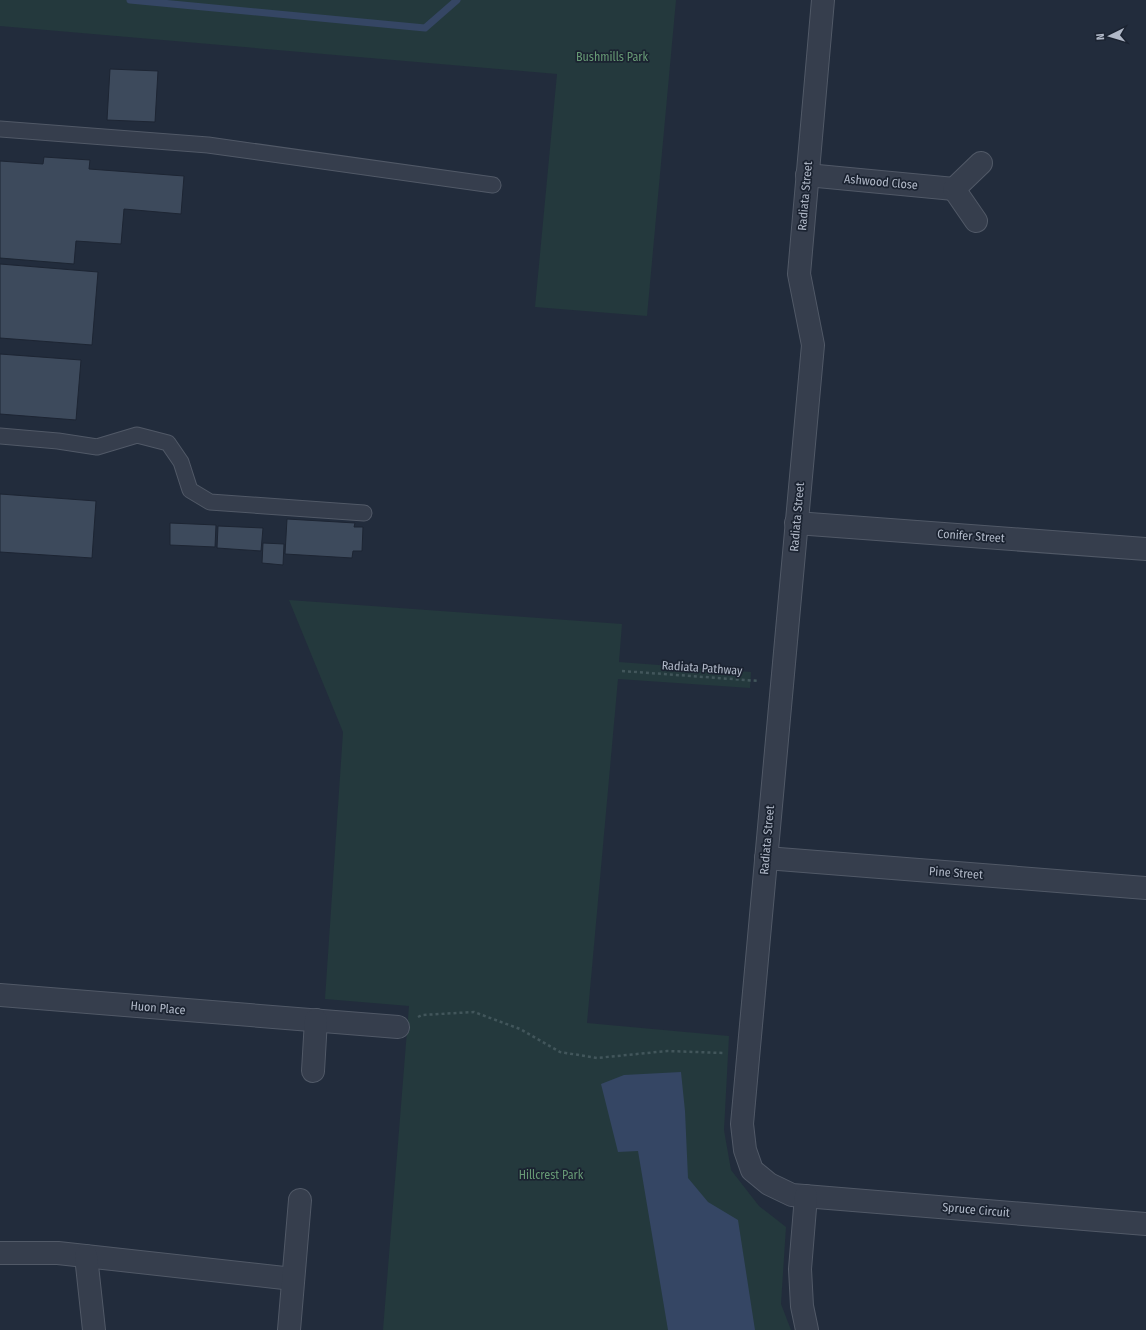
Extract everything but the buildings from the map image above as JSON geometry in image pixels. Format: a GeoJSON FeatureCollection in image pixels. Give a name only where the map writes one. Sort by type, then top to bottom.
{"type":"FeatureCollection","features":[{"type":"Feature","properties":{"kind":"street","name":"Radiata Street"},"geometry":{"type":"LineString","coordinates":[[749,1044],[813,346],[799,274],[823,0]]}},
{"type":"Feature","properties":{"kind":"street"},"geometry":{"type":"LineString","coordinates":[[976,220],[954,189],[981,163]]}},
{"type":"Feature","properties":{"kind":"street","name":"Ashwood Close"},"geometry":{"type":"LineString","coordinates":[[807,175],[954,189]]}},
{"type":"Feature","properties":{"kind":"street","name":"Conifer Street"},"geometry":{"type":"LineString","coordinates":[[796,523],[1146,549]]}},
{"type":"Feature","properties":{"kind":"street","name":"Pine Street"},"geometry":{"type":"LineString","coordinates":[[766,858],[1146,888]]}},
{"type":"Feature","properties":{"kind":"street","name":"Huon Place"},"geometry":{"type":"LineString","coordinates":[[0,995],[398,1027]]}},
{"type":"Feature","properties":{"kind":"street"},"geometry":{"type":"LineString","coordinates":[[313,1071],[316,1020]]}},
{"type":"Feature","properties":{"kind":"street","name":"Spruce Circuit"},"geometry":{"type":"LineString","coordinates":[[749,1044],[742,1124],[745,1150],[752,1170],[769,1184],[792,1195],[1146,1224]]}},
{"type":"Feature","properties":{"kind":"street"},"geometry":{"type":"LineString","coordinates":[[806,1196],[800,1269],[802,1306],[807,1330]]}},
{"type":"Feature","properties":{"kind":"street"},"geometry":{"type":"LineString","coordinates":[[289,1330],[300,1200]]}},
{"type":"Feature","properties":{"kind":"street"},"geometry":{"type":"LineString","coordinates":[[0,1252],[58,1253],[294,1279]]}},
{"type":"Feature","properties":{"kind":"street"},"geometry":{"type":"LineString","coordinates":[[86,1256],[94,1330]]}},
{"type":"Feature","properties":{"kind":"lane"},"geometry":{"type":"LineString","coordinates":[[0,129],[208,144],[493,185]]}},
{"type":"Feature","properties":{"kind":"lane"},"geometry":{"type":"LineString","coordinates":[[0,436],[97,446],[138,434],[168,442],[181,462],[190,490],[210,502],[364,513]]}},
{"type":"Feature","properties":{"kind":"path","name":"Radiata Pathway"},"geometry":{"type":"LineString","coordinates":[[622,671],[781,683]]}},
{"type":"Feature","properties":{"kind":"path"},"geometry":{"type":"LineString","coordinates":[[398,1027],[422,1015],[474,1012],[520,1029],[560,1052],[597,1058],[667,1051],[692,1052],[749,1044]]}},
{"type":"Feature","properties":{"kind":"green space","name":"Bushmills Park"},"geometry":{"type":"Polygon","coordinates":[[[0,0],[676,0],[647,316],[535,307],[557,74],[0,26],[0,0]]]}},
{"type":"Feature","properties":{"kind":"green space","name":"Hillcrest Park"},"geometry":{"type":"Polygon","coordinates":[[[289,600],[622,624],[619,662],[751,672],[750,688],[618,679],[587,1023],[729,1036],[724,1130],[731,1170],[759,1206],[786,1227],[781,1304],[791,1330],[383,1330],[409,1006],[325,999],[343,732],[289,600]]]}},
{"type":"Feature","properties":{"kind":"water"},"geometry":{"type":"Polygon","coordinates":[[[681,1072],[685,1111],[688,1178],[708,1202],[738,1220],[755,1330],[668,1330],[638,1151],[618,1152],[601,1084],[624,1075],[681,1072]]]}},
{"type":"Feature","properties":{"kind":"waterway"},"geometry":{"type":"LineString","coordinates":[[130,0],[425,28],[457,0]]}}]}
